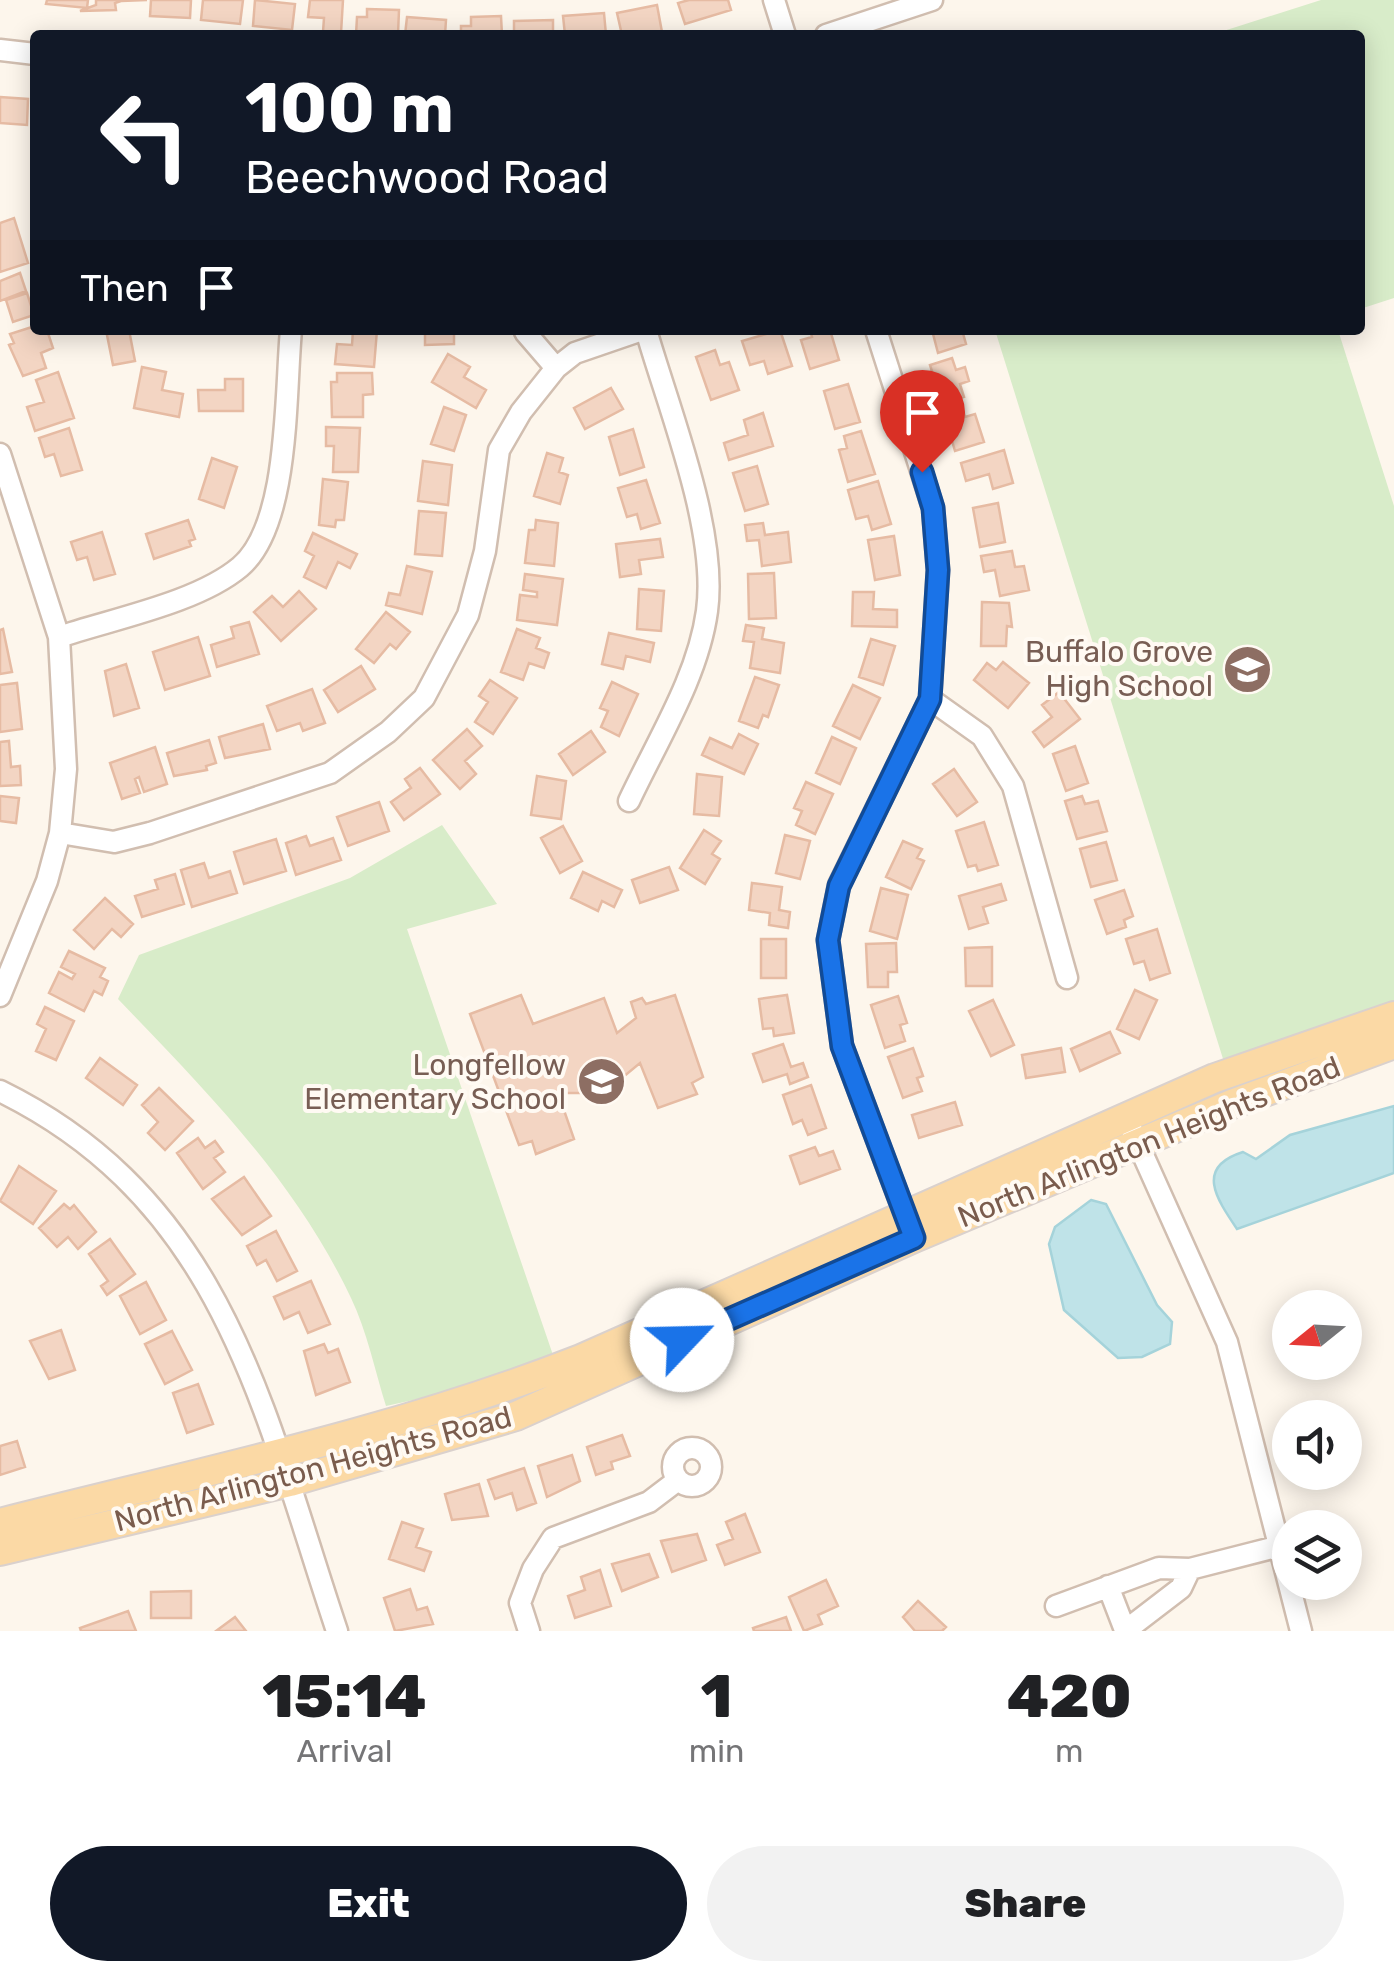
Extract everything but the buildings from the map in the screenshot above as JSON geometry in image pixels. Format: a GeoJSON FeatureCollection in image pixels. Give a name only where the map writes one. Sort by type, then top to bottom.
{"type":"FeatureCollection","features":[{"type":"Feature","properties":{"kind":"main road","name":"North Arlington Heights Road"},"geometry":{"type":"LineString","coordinates":[[0,1552],[290,1482],[516,1416],[1126,1117],[1274,1056],[1394,1016]]}},
{"type":"Feature","properties":{"kind":"main road","name":"North Arlington Heights Road"},"geometry":{"type":"LineString","coordinates":[[909,1225],[1138,1144],[1232,1104],[1394,1044]]}},
{"type":"Feature","properties":{"kind":"main road"},"geometry":{"type":"LineString","coordinates":[[0,1523],[279,1455],[488,1395],[909,1225]]}},
{"type":"Feature","properties":{"kind":"street"},"geometry":{"type":"LineString","coordinates":[[774,0],[784,30]]}},
{"type":"Feature","properties":{"kind":"street"},"geometry":{"type":"LineString","coordinates":[[841,30],[932,0]]}},
{"type":"Feature","properties":{"kind":"street"},"geometry":{"type":"LineString","coordinates":[[0,50],[30,53]]}},
{"type":"Feature","properties":{"kind":"street"},"geometry":{"type":"LineString","coordinates":[[59,636],[200,590],[239,568],[255,550],[274,508],[290,335]]}},
{"type":"Feature","properties":{"kind":"street"},"geometry":{"type":"LineString","coordinates":[[528,335],[556,368]]}},
{"type":"Feature","properties":{"kind":"street"},"geometry":{"type":"LineString","coordinates":[[60,833],[114,842],[300,785],[330,772],[374,742],[424,698],[468,615],[484,552],[499,450],[521,412],[556,368],[575,353],[629,335]]}},
{"type":"Feature","properties":{"kind":"street"},"geometry":{"type":"LineString","coordinates":[[629,801],[691,669],[707,611],[708,547],[645,335]]}},
{"type":"Feature","properties":{"kind":"street"},"geometry":{"type":"LineString","coordinates":[[878,335],[933,508],[938,570],[930,699],[839,886],[828,940],[842,1046],[909,1225]]}},
{"type":"Feature","properties":{"kind":"street"},"geometry":{"type":"LineString","coordinates":[[0,454],[59,636],[66,769],[60,833],[48,881],[0,996]]}},
{"type":"Feature","properties":{"kind":"street"},"geometry":{"type":"LineString","coordinates":[[930,699],[982,736],[1013,786],[1068,978]]}},
{"type":"Feature","properties":{"kind":"street"},"geometry":{"type":"LineString","coordinates":[[0,1091],[79,1137],[164,1218],[196,1264],[252,1371],[337,1631]]}},
{"type":"Feature","properties":{"kind":"street"},"geometry":{"type":"LineString","coordinates":[[1126,1117],[1227,1342],[1272,1515]]}},
{"type":"Feature","properties":{"kind":"street"},"geometry":{"type":"LineString","coordinates":[[529,1631],[520,1603],[533,1569],[553,1538],[649,1502],[678,1480]]}},
{"type":"Feature","properties":{"kind":"street"},"geometry":{"type":"LineString","coordinates":[[1056,1606],[1159,1568],[1190,1568],[1272,1548]]}},
{"type":"Feature","properties":{"kind":"street"},"geometry":{"type":"LineString","coordinates":[[1108,1586],[1125,1630],[1182,1588],[1190,1568]]}},
{"type":"Feature","properties":{"kind":"street"},"geometry":{"type":"LineString","coordinates":[[1293,1600],[1301,1631]]}},
{"type":"Feature","properties":{"kind":"green space"},"geometry":{"type":"Polygon","coordinates":[[[1321,0],[1394,0],[1394,298],[1365,307],[1365,30],[1227,30],[1321,0]]]}},
{"type":"Feature","properties":{"kind":"green space","name":"Buffalo Grove High School"},"geometry":{"type":"Polygon","coordinates":[[[997,335],[1340,335],[1394,506],[1394,1007],[1224,1062],[997,335]]]}},
{"type":"Feature","properties":{"kind":"green space"},"geometry":{"type":"Polygon","coordinates":[[[442,825],[497,904],[407,929],[553,1355],[463,1389],[386,1406],[357,1311],[329,1255],[303,1215],[247,1139],[118,999],[139,955],[350,878],[442,825]]]}},
{"type":"Feature","properties":{"kind":"water"},"geometry":{"type":"Polygon","coordinates":[[[1394,1106],[1394,1173],[1237,1229],[1214,1184],[1214,1175],[1228,1158],[1243,1152],[1256,1159],[1290,1135],[1394,1106]]]}},
{"type":"Feature","properties":{"kind":"water"},"geometry":{"type":"Polygon","coordinates":[[[1091,1200],[1106,1204],[1157,1305],[1172,1322],[1170,1344],[1142,1357],[1118,1358],[1064,1310],[1049,1244],[1055,1227],[1091,1200]]]}},
{"type":"Feature","properties":{"kind":"place","name":"Buffalo Grove High School"},"geometry":{"type":"Point","coordinates":[1248,669]}},
{"type":"Feature","properties":{"kind":"place","name":"Longfellow Elementary School"},"geometry":{"type":"Point","coordinates":[601,1082]}},
{"type":"Feature","properties":{"kind":"route"},"geometry":{"type":"LineString","coordinates":[[682,1340],[914,1238],[842,1046],[828,940],[839,886],[930,699],[938,570],[933,508],[922,472]]}}]}
